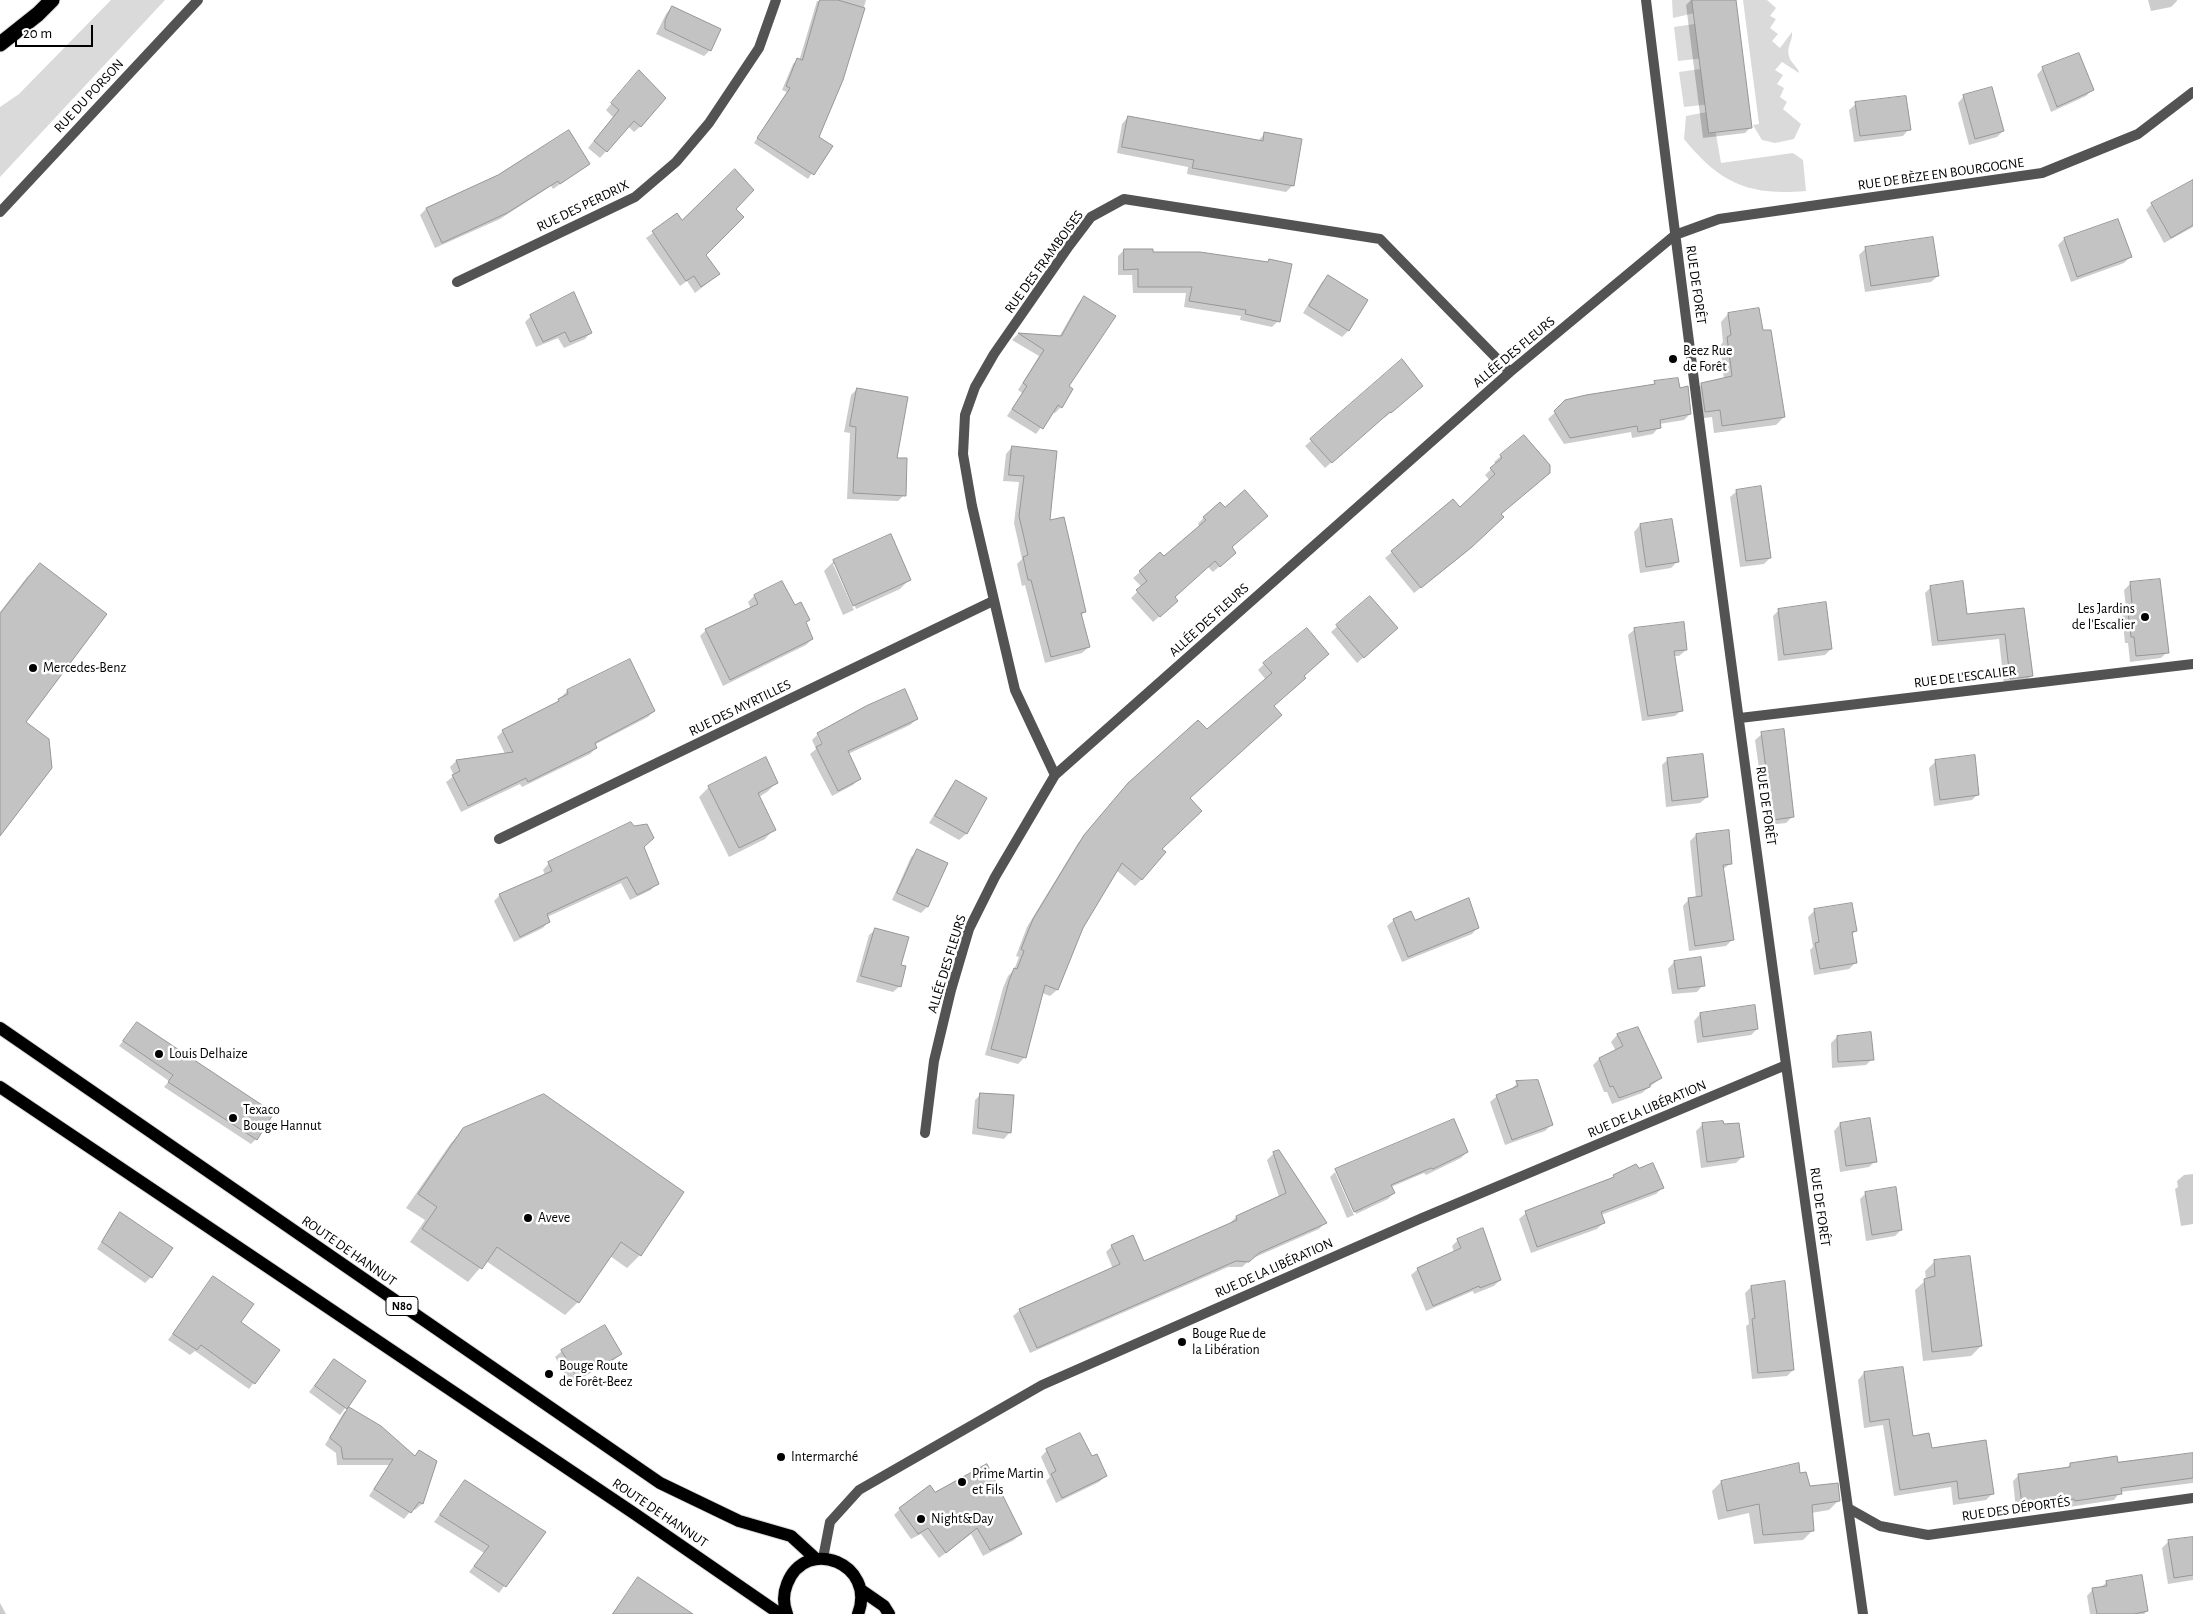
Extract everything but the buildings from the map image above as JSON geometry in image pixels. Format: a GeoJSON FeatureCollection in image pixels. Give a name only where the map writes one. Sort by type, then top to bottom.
{"type":"FeatureCollection","features":[{"type":"Feature","properties":{"kind":"highway"},"geometry":{"type":"LineString","coordinates":[[0,44],[38,14],[52,0]]}},
{"type":"Feature","properties":{"kind":"main road","name":"ROUTE DE HANNUT"},"geometry":{"type":"LineString","coordinates":[[0,1028],[660,1483],[739,1521],[791,1536],[820,1559],[836,1561],[848,1568],[856,1578],[861,1590],[884,1606],[889,1614]]}},
{"type":"Feature","properties":{"kind":"main road","name":"ROUTE DE HANNUT"},"geometry":{"type":"LineString","coordinates":[[0,1087],[627,1508],[780,1614]]}},
{"type":"Feature","properties":{"kind":"main road"},"geometry":{"type":"LineString","coordinates":[[787,1614],[784,1607],[784,1591],[790,1576],[801,1565],[820,1559]]}},
{"type":"Feature","properties":{"kind":"main road"},"geometry":{"type":"LineString","coordinates":[[858,1614],[862,1605],[861,1590]]}},
{"type":"Feature","properties":{"kind":"street","name":"RUE DU PORSON"},"geometry":{"type":"LineString","coordinates":[[0,212],[198,0]]}},
{"type":"Feature","properties":{"kind":"street","name":"RUE DES PERDRIX"},"geometry":{"type":"LineString","coordinates":[[457,282],[635,198],[669,168],[708,123],[759,48],[776,0]]}},
{"type":"Feature","properties":{"kind":"street","name":"RUE DE FORÊT"},"geometry":{"type":"LineString","coordinates":[[1646,0],[1675,235],[1786,1065],[1863,1614]]}},
{"type":"Feature","properties":{"kind":"street","name":"RUE DE BÈZE EN BOURGOGNE"},"geometry":{"type":"LineString","coordinates":[[1675,235],[1719,219],[2042,173],[2138,134],[2193,92]]}},
{"type":"Feature","properties":{"kind":"street","name":"RUE DES FRAMBOISES"},"geometry":{"type":"LineString","coordinates":[[1055,775],[1015,690],[972,506],[963,454],[965,415],[975,387],[994,354],[1068,246],[1091,217],[1124,200],[1380,239],[1510,372]]}},
{"type":"Feature","properties":{"kind":"street","name":"ALLÉE DES FLEURS"},"geometry":{"type":"LineString","coordinates":[[925,1133],[934,1061],[951,990],[969,929],[995,877],[1055,775],[1510,372],[1675,235]]}},
{"type":"Feature","properties":{"kind":"street","name":"RUE DES MYRTILLES"},"geometry":{"type":"LineString","coordinates":[[499,839],[993,601]]}},
{"type":"Feature","properties":{"kind":"street","name":"RUE DE L'ESCALIER"},"geometry":{"type":"LineString","coordinates":[[1740,718],[2193,664]]}},
{"type":"Feature","properties":{"kind":"street","name":"RUE DE LA LIBÉRATION"},"geometry":{"type":"LineString","coordinates":[[820,1559],[830,1522],[859,1490],[1042,1385],[1422,1218],[1786,1065]]}},
{"type":"Feature","properties":{"kind":"street","name":"RUE DES DÉPORTÉS"},"geometry":{"type":"LineString","coordinates":[[1848,1508],[1880,1526],[1928,1535],[2193,1498]]}},
{"type":"Feature","properties":{"kind":"shaded area"},"geometry":{"type":"Polygon","coordinates":[[[111,0],[165,0],[0,177],[0,107],[19,94],[111,0]]]}},
{"type":"Feature","properties":{"kind":"shaded area"},"geometry":{"type":"Polygon","coordinates":[[[1672,0],[1698,0],[1699,12],[1673,18],[1672,0]]]}},
{"type":"Feature","properties":{"kind":"shaded area"},"geometry":{"type":"Polygon","coordinates":[[[1743,0],[1767,0],[1776,8],[1770,16],[1776,19],[1770,28],[1778,34],[1772,41],[1780,48],[1792,32],[1788,53],[1799,73],[1782,62],[1775,70],[1783,75],[1777,84],[1784,88],[1780,97],[1787,102],[1783,109],[1801,124],[1794,139],[1775,143],[1762,140],[1753,125],[1759,124],[1743,0]]]}},
{"type":"Feature","properties":{"kind":"shaded area"},"geometry":{"type":"Polygon","coordinates":[[[1701,23],[1705,58],[1678,61],[1674,27],[1701,23]]]}},
{"type":"Feature","properties":{"kind":"shaded area"},"geometry":{"type":"Polygon","coordinates":[[[1707,68],[1711,104],[1684,107],[1679,72],[1707,68]]]}},
{"type":"Feature","properties":{"kind":"shaded area"},"geometry":{"type":"Polygon","coordinates":[[[1712,111],[1721,163],[1793,153],[1803,160],[1806,191],[1786,192],[1751,188],[1723,176],[1710,166],[1684,139],[1686,116],[1712,111]]]}},
{"type":"Feature","properties":{"kind":"place","name":"Beez Rue de Forêt"},"geometry":{"type":"Point","coordinates":[1673,359]}},
{"type":"Feature","properties":{"kind":"place","name":"Les Jardins de l'Escalier"},"geometry":{"type":"Point","coordinates":[2145,617]}},
{"type":"Feature","properties":{"kind":"place","name":"Mercedes-Benz"},"geometry":{"type":"Point","coordinates":[33,668]}},
{"type":"Feature","properties":{"kind":"place","name":"Louis Delhaize"},"geometry":{"type":"Point","coordinates":[159,1054]}},
{"type":"Feature","properties":{"kind":"place","name":"Texaco Bouge Hannut"},"geometry":{"type":"Point","coordinates":[233,1118]}},
{"type":"Feature","properties":{"kind":"place","name":"Aveve"},"geometry":{"type":"Point","coordinates":[528,1218]}},
{"type":"Feature","properties":{"kind":"place","name":"Bouge Rue de la Libération"},"geometry":{"type":"Point","coordinates":[1182,1342]}},
{"type":"Feature","properties":{"kind":"place","name":"Bouge Route de Forêt-Beez"},"geometry":{"type":"Point","coordinates":[549,1374]}},
{"type":"Feature","properties":{"kind":"place","name":"Intermarché"},"geometry":{"type":"Point","coordinates":[781,1457]}},
{"type":"Feature","properties":{"kind":"place","name":"Prime Martin et Fils"},"geometry":{"type":"Point","coordinates":[962,1482]}},
{"type":"Feature","properties":{"kind":"place","name":"Night&Day"},"geometry":{"type":"Point","coordinates":[921,1519]}}]}
